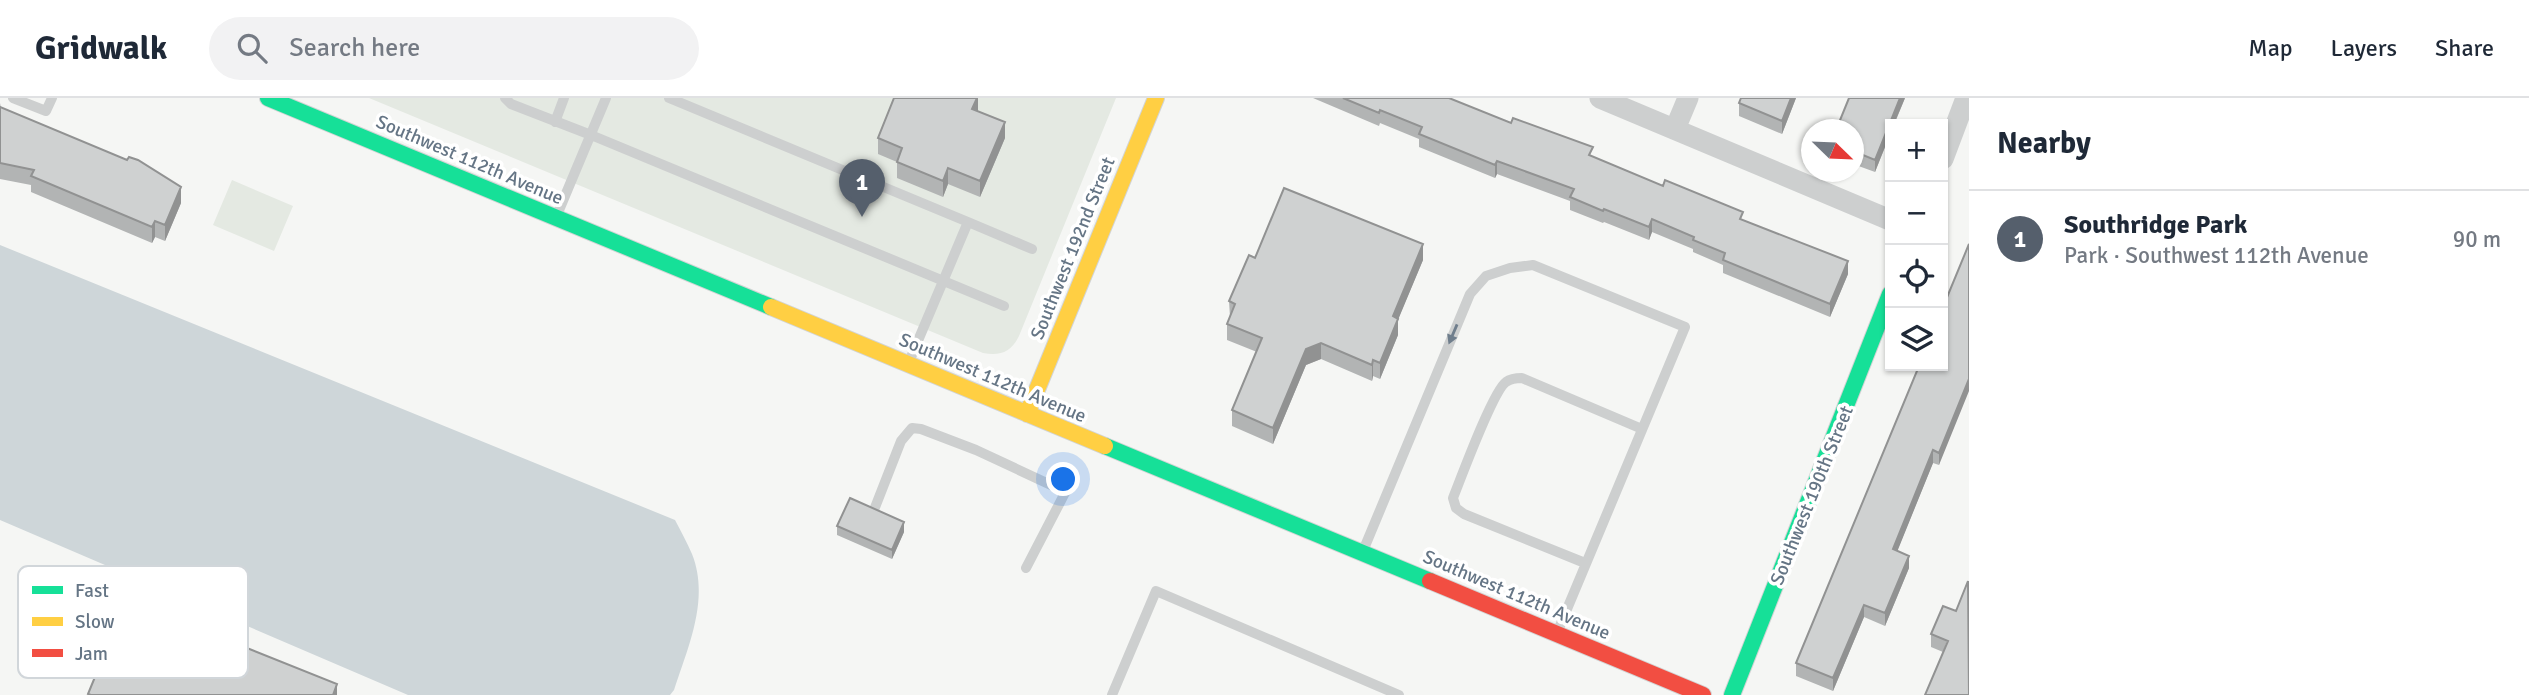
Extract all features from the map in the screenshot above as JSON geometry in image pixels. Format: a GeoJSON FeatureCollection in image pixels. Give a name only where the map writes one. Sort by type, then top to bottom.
{"type":"FeatureCollection","features":[{"type":"Feature","properties":{"kind":"street","name":"Southwest 112th Avenue"},"geometry":{"type":"LineString","coordinates":[[268,98],[1703,695]]}},
{"type":"Feature","properties":{"kind":"street","name":"Southwest 192nd Street"},"geometry":{"type":"LineString","coordinates":[[1027,414],[1156,98]]}},
{"type":"Feature","properties":{"kind":"street"},"geometry":{"type":"LineString","coordinates":[[1600,98],[1885,218]]}},
{"type":"Feature","properties":{"kind":"street"},"geometry":{"type":"LineString","coordinates":[[1675,130],[1688,98]]}},
{"type":"Feature","properties":{"kind":"street"},"geometry":{"type":"LineString","coordinates":[[1948,146],[1966,98]]}},
{"type":"Feature","properties":{"kind":"street","name":"Southwest 190th Street"},"geometry":{"type":"LineString","coordinates":[[1732,695],[1885,307]]}},
{"type":"Feature","properties":{"kind":"lane"},"geometry":{"type":"LineString","coordinates":[[13,98],[46,111],[51,98]]}},
{"type":"Feature","properties":{"kind":"lane"},"geometry":{"type":"LineString","coordinates":[[505,98],[511,104],[1004,306]]}},
{"type":"Feature","properties":{"kind":"lane"},"geometry":{"type":"LineString","coordinates":[[555,122],[564,98]]}},
{"type":"Feature","properties":{"kind":"lane"},"geometry":{"type":"LineString","coordinates":[[556,218],[607,98]]}},
{"type":"Feature","properties":{"kind":"lane"},"geometry":{"type":"LineString","coordinates":[[669,98],[1032,249]]}},
{"type":"Feature","properties":{"kind":"lane"},"geometry":{"type":"LineString","coordinates":[[908,364],[968,222]]}},
{"type":"Feature","properties":{"kind":"lane"},"geometry":{"type":"LineString","coordinates":[[1363,552],[1469,294],[1486,275],[1533,265],[1685,327],[1557,633]]}},
{"type":"Feature","properties":{"kind":"lane"},"geometry":{"type":"LineString","coordinates":[[1585,563],[1464,514],[1456,508],[1453,498],[1499,388],[1508,380],[1522,377],[1642,429]]}},
{"type":"Feature","properties":{"kind":"lane"},"geometry":{"type":"LineString","coordinates":[[874,510],[901,441],[912,428],[921,429],[1067,490],[1026,568]]}},
{"type":"Feature","properties":{"kind":"lane"},"geometry":{"type":"LineString","coordinates":[[1112,695],[1156,591],[1399,695]]}},
{"type":"Feature","properties":{"kind":"shaded area"},"geometry":{"type":"Polygon","coordinates":[[[369,98],[1116,98],[1019,336],[1005,352],[995,354],[983,353],[369,98]]]}},
{"type":"Feature","properties":{"kind":"shaded area"},"geometry":{"type":"Polygon","coordinates":[[[232,180],[293,206],[274,251],[213,225],[232,180]]]}},
{"type":"Feature","properties":{"kind":"shaded area"},"geometry":{"type":"Polygon","coordinates":[[[0,245],[675,520],[692,554],[697,571],[698,605],[691,640],[670,695],[408,695],[248,626],[248,566],[107,566],[0,520],[0,245]]]}},
{"type":"Feature","properties":{"kind":"building"},"geometry":{"type":"Polygon","coordinates":[[[894,98],[977,98],[972,109],[1005,122],[980,181],[948,168],[943,181],[897,162],[902,148],[878,138],[894,98]]]}},
{"type":"Feature","properties":{"kind":"building"},"geometry":{"type":"Polygon","coordinates":[[[1343,98],[1449,98],[1511,123],[1513,118],[1593,147],[1589,155],[1663,186],[1665,180],[1743,212],[1740,219],[1848,261],[1830,304],[1723,260],[1725,253],[1652,219],[1649,227],[1604,209],[1603,211],[1570,197],[1574,189],[1497,161],[1495,165],[1419,134],[1422,127],[1343,98]]]}},
{"type":"Feature","properties":{"kind":"building"},"geometry":{"type":"Polygon","coordinates":[[[1741,98],[1791,98],[1782,121],[1739,103],[1741,98]]]}},
{"type":"Feature","properties":{"kind":"building"},"geometry":{"type":"Polygon","coordinates":[[[1849,98],[1900,98],[1892,119],[1885,119],[1885,135],[1875,160],[1864,156],[1864,119],[1840,119],[1849,98]]]}},
{"type":"Feature","properties":{"kind":"building"},"geometry":{"type":"Polygon","coordinates":[[[0,107],[127,160],[129,157],[138,160],[181,187],[165,225],[155,221],[152,227],[31,176],[34,170],[0,163],[0,107]]]}},
{"type":"Feature","properties":{"kind":"building"},"geometry":{"type":"Polygon","coordinates":[[[1284,188],[1423,244],[1393,316],[1398,319],[1380,363],[1373,360],[1372,365],[1321,343],[1306,349],[1273,428],[1232,410],[1262,338],[1227,324],[1235,304],[1229,301],[1249,255],[1255,258],[1284,188]]]}},
{"type":"Feature","properties":{"kind":"building"},"geometry":{"type":"Polygon","coordinates":[[[1969,244],[1969,379],[1939,453],[1933,450],[1893,549],[1909,556],[1885,613],[1864,605],[1833,678],[1796,663],[1917,371],[1948,371],[1948,295],[1969,244]]]}},
{"type":"Feature","properties":{"kind":"building"},"geometry":{"type":"Polygon","coordinates":[[[850,498],[904,522],[892,550],[837,526],[850,498]]]}},
{"type":"Feature","properties":{"kind":"building"},"geometry":{"type":"Polygon","coordinates":[[[1968,581],[1969,695],[1925,695],[1948,641],[1931,634],[1943,606],[1956,611],[1968,581]]]}},
{"type":"Feature","properties":{"kind":"building"},"geometry":{"type":"Polygon","coordinates":[[[248,648],[337,684],[333,695],[88,694],[95,678],[248,678],[248,648]]]}},
{"type":"Feature","properties":{"kind":"traffic: fast"},"geometry":{"type":"LineString","coordinates":[[268,98],[771,307]]}},
{"type":"Feature","properties":{"kind":"traffic: fast"},"geometry":{"type":"LineString","coordinates":[[1732,695],[1885,307]]}},
{"type":"Feature","properties":{"kind":"traffic: fast"},"geometry":{"type":"LineString","coordinates":[[1105,446],[1430,581]]}},
{"type":"Feature","properties":{"kind":"traffic: slow"},"geometry":{"type":"LineString","coordinates":[[1027,414],[1156,98]]}},
{"type":"Feature","properties":{"kind":"traffic: slow"},"geometry":{"type":"LineString","coordinates":[[771,307],[1105,446]]}},
{"type":"Feature","properties":{"kind":"traffic: jam"},"geometry":{"type":"LineString","coordinates":[[1430,581],[1703,695]]}},
{"type":"Feature","properties":{"kind":"place","name":"Southridge Park"},"geometry":{"type":"Point","coordinates":[862,217]}}]}
